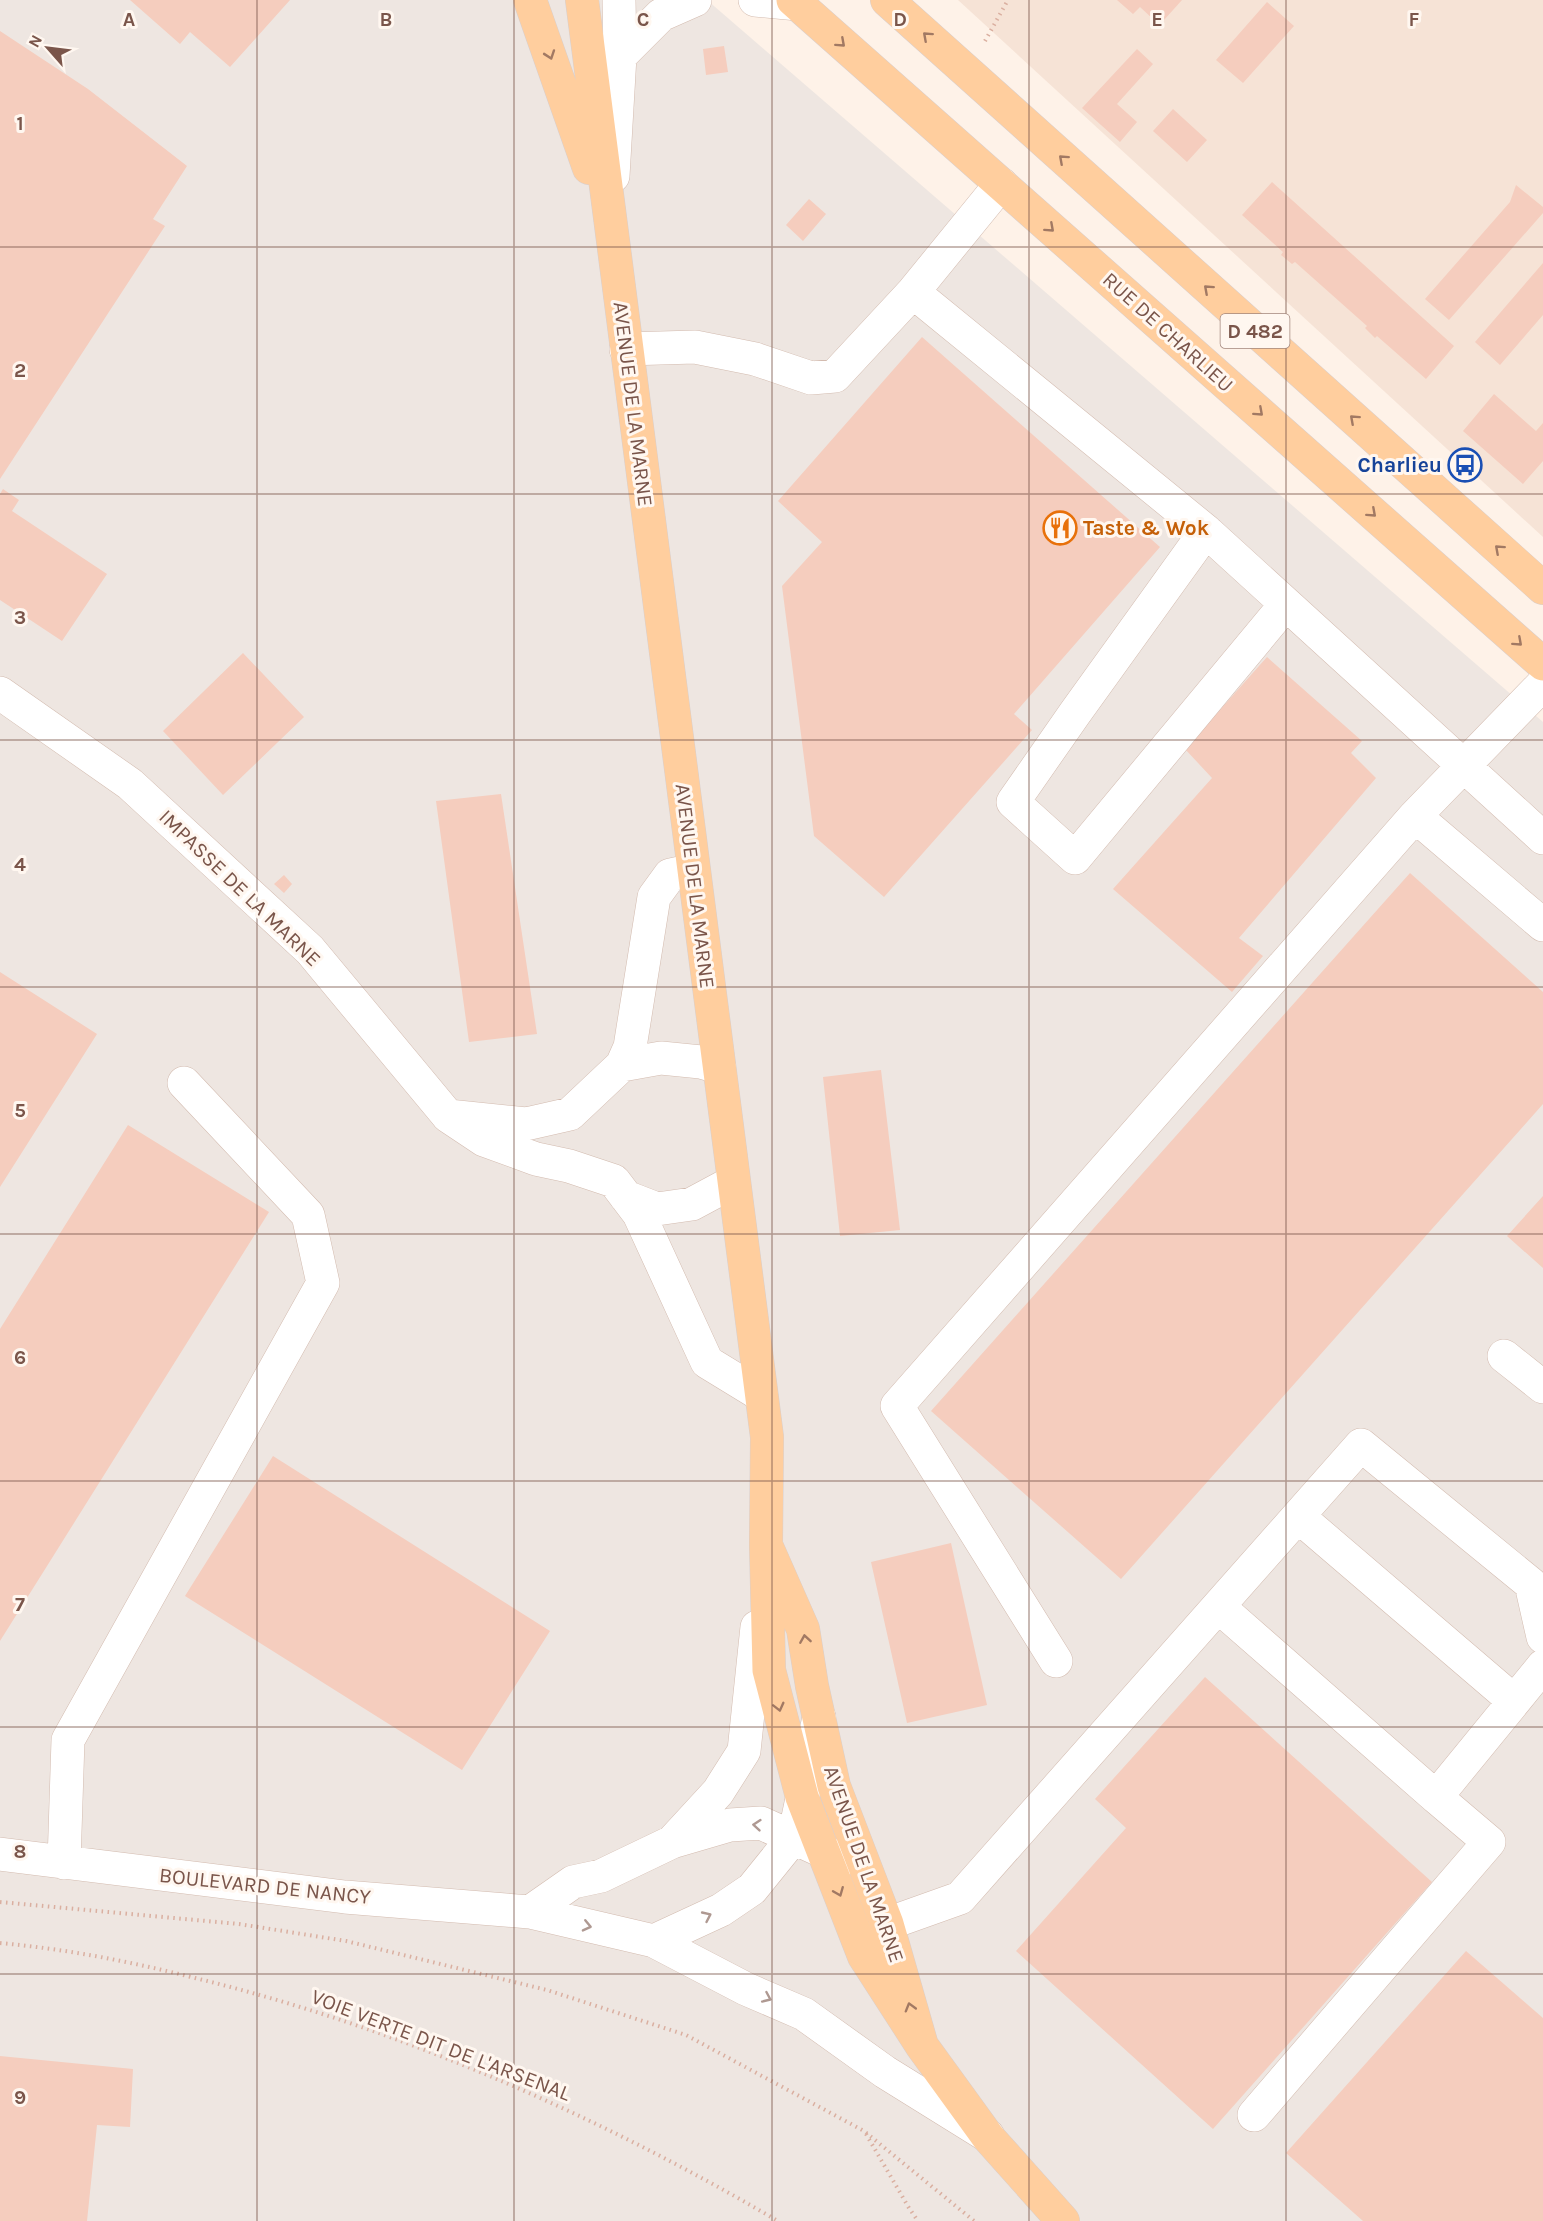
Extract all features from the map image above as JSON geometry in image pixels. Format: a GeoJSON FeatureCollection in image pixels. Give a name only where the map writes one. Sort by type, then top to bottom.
{"type":"FeatureCollection","features":[{"type":"Feature","properties":{"kind":"main road"},"geometry":{"type":"LineString","coordinates":[[530,0],[610,229]]}},
{"type":"Feature","properties":{"kind":"main road","name":"AVENUE DE LA MARNE"},"geometry":{"type":"LineString","coordinates":[[582,0],[767,1437],[766,1545],[769,1670],[802,1797],[808,1843],[864,1956],[922,2046],[988,2137],[1063,2221]]}},
{"type":"Feature","properties":{"kind":"main road","name":"D 482"},"geometry":{"type":"LineString","coordinates":[[886,0],[1543,588]]}},
{"type":"Feature","properties":{"kind":"main road","name":"RUE DE CHARLIEU"},"geometry":{"type":"LineString","coordinates":[[795,2],[1543,664]]}},
{"type":"Feature","properties":{"kind":"main road","name":"AVENUE DE LA MARNE"},"geometry":{"type":"LineString","coordinates":[[766,1545],[804,1629],[834,1786],[887,1924],[922,2046]]}},
{"type":"Feature","properties":{"kind":"street","name":"AVENUE DE LA MARNE"},"geometry":{"type":"LineString","coordinates":[[610,229],[620,56],[619,0]]}},
{"type":"Feature","properties":{"kind":"street"},"geometry":{"type":"LineString","coordinates":[[620,56],[661,15],[695,0]]}},
{"type":"Feature","properties":{"kind":"street"},"geometry":{"type":"LineString","coordinates":[[755,0],[795,2]]}},
{"type":"Feature","properties":{"kind":"street"},"geometry":{"type":"LineString","coordinates":[[626,349],[695,347],[754,359],[811,378],[835,376],[913,292],[1001,184]]}},
{"type":"Feature","properties":{"kind":"street"},"geometry":{"type":"LineString","coordinates":[[913,292],[1206,531],[1543,838]]}},
{"type":"Feature","properties":{"kind":"street"},"geometry":{"type":"LineString","coordinates":[[1206,531],[1074,713],[1013,802],[1075,858],[1286,604]]}},
{"type":"Feature","properties":{"kind":"street"},"geometry":{"type":"LineString","coordinates":[[1056,1661],[897,1407],[1415,816],[1543,684]]}},
{"type":"Feature","properties":{"kind":"street","name":"IMPASSE DE LA MARNE"},"geometry":{"type":"LineString","coordinates":[[0,693],[130,784],[310,950],[448,1116],[484,1140],[536,1159],[569,1166],[614,1181],[639,1214],[707,1362],[761,1395]]}},
{"type":"Feature","properties":{"kind":"street"},"geometry":{"type":"LineString","coordinates":[[1415,816],[1543,925]]}},
{"type":"Feature","properties":{"kind":"street"},"geometry":{"type":"LineString","coordinates":[[448,1116],[526,1124],[570,1114],[622,1065],[630,1047],[654,897],[670,875],[693,870]]}},
{"type":"Feature","properties":{"kind":"street"},"geometry":{"type":"LineString","coordinates":[[622,1065],[660,1058],[701,1062],[719,1067]]}},
{"type":"Feature","properties":{"kind":"street"},"geometry":{"type":"LineString","coordinates":[[63,1863],[68,1740],[323,1283],[308,1215],[184,1083]]}},
{"type":"Feature","properties":{"kind":"street","name":"IMPASSE DE LA MARNE"},"geometry":{"type":"LineString","coordinates":[[626,1197],[657,1209],[692,1204],[733,1182]]}},
{"type":"Feature","properties":{"kind":"street"},"geometry":{"type":"LineString","coordinates":[[1504,1356],[1543,1387]]}},
{"type":"Feature","properties":{"kind":"street"},"geometry":{"type":"LineString","coordinates":[[887,1924],[960,1898],[1361,1445],[1531,1584],[1543,1637]]}},
{"type":"Feature","properties":{"kind":"street"},"geometry":{"type":"LineString","coordinates":[[1299,1517],[1514,1701]]}},
{"type":"Feature","properties":{"kind":"street"},"geometry":{"type":"LineString","coordinates":[[672,1842],[718,1792],[744,1751],[766,1545]]}},
{"type":"Feature","properties":{"kind":"street"},"geometry":{"type":"LineString","coordinates":[[1219,1606],[1489,1842],[1254,2115]]}},
{"type":"Feature","properties":{"kind":"street"},"geometry":{"type":"LineString","coordinates":[[1436,1797],[1543,1666]]}},
{"type":"Feature","properties":{"kind":"street"},"geometry":{"type":"LineString","coordinates":[[802,1797],[819,1717]]}},
{"type":"Feature","properties":{"kind":"street"},"geometry":{"type":"LineString","coordinates":[[530,1912],[573,1882],[600,1876],[672,1842],[730,1825],[761,1823],[868,1873]]}},
{"type":"Feature","properties":{"kind":"street"},"geometry":{"type":"LineString","coordinates":[[654,1941],[721,1910],[752,1889],[808,1843]]}},
{"type":"Feature","properties":{"kind":"street","name":"BOULEVARD DE NANCY"},"geometry":{"type":"LineString","coordinates":[[0,1854],[345,1897],[530,1912],[654,1941],[746,1989],[804,2014],[885,2072],[988,2137]]}},
{"type":"Feature","properties":{"kind":"path"},"geometry":{"type":"LineString","coordinates":[[968,73],[1008,0]]}},
{"type":"Feature","properties":{"kind":"path"},"geometry":{"type":"LineString","coordinates":[[0,1902],[238,1924],[346,1941],[547,1990],[686,2035],[864,2131],[975,2221]]}},
{"type":"Feature","properties":{"kind":"path","name":"VOIE VERTE DIT DE L'ARSENAL"},"geometry":{"type":"LineString","coordinates":[[0,1943],[45,1947],[151,1967],[250,1991],[356,2024],[479,2071],[588,2119],[711,2182],[778,2221]]}},
{"type":"Feature","properties":{"kind":"path"},"geometry":{"type":"LineString","coordinates":[[864,2131],[918,2221]]}},
{"type":"Feature","properties":{"kind":"shaded area"},"geometry":{"type":"Polygon","coordinates":[[[0,0],[707,0],[1543,722],[1543,2221],[0,2221],[0,0]]]}},
{"type":"Feature","properties":{"kind":"shaded area"},"geometry":{"type":"Polygon","coordinates":[[[958,0],[1543,0],[1543,537],[958,0]]]}},
{"type":"Feature","properties":{"kind":"building"},"geometry":{"type":"Polygon","coordinates":[[[130,0],[290,0],[230,67],[190,32],[180,44],[130,0]]]}},
{"type":"Feature","properties":{"kind":"building"},"geometry":{"type":"Polygon","coordinates":[[[1117,0],[1182,0],[1164,20],[1159,16],[1154,20],[1140,7],[1133,14],[1117,0]]]}},
{"type":"Feature","properties":{"kind":"building"},"geometry":{"type":"Polygon","coordinates":[[[1267,2],[1294,26],[1243,83],[1216,60],[1267,2]]]}},
{"type":"Feature","properties":{"kind":"building"},"geometry":{"type":"Polygon","coordinates":[[[0,31],[88,89],[187,166],[153,219],[165,226],[0,479],[0,31]]]}},
{"type":"Feature","properties":{"kind":"building"},"geometry":{"type":"Polygon","coordinates":[[[724,46],[728,72],[706,75],[703,49],[724,46]]]}},
{"type":"Feature","properties":{"kind":"building"},"geometry":{"type":"Polygon","coordinates":[[[1137,49],[1153,64],[1117,104],[1137,122],[1120,142],[1082,108],[1137,49]]]}},
{"type":"Feature","properties":{"kind":"building"},"geometry":{"type":"Polygon","coordinates":[[[1173,109],[1207,140],[1187,162],[1153,131],[1173,109]]]}},
{"type":"Feature","properties":{"kind":"building"},"geometry":{"type":"Polygon","coordinates":[[[1272,182],[1454,346],[1426,379],[1377,336],[1375,338],[1365,328],[1367,326],[1295,262],[1292,264],[1281,255],[1283,252],[1242,215],[1272,182]]]}},
{"type":"Feature","properties":{"kind":"building"},"geometry":{"type":"Polygon","coordinates":[[[1516,185],[1543,207],[1543,213],[1449,320],[1425,299],[1510,202],[1516,185]]]}},
{"type":"Feature","properties":{"kind":"building"},"geometry":{"type":"Polygon","coordinates":[[[809,199],[826,214],[803,241],[786,225],[809,199]]]}},
{"type":"Feature","properties":{"kind":"building"},"geometry":{"type":"Polygon","coordinates":[[[1543,263],[1543,315],[1500,365],[1475,342],[1543,263]]]}},
{"type":"Feature","properties":{"kind":"building"},"geometry":{"type":"Polygon","coordinates":[[[922,337],[1160,547],[1014,714],[1032,730],[884,897],[814,836],[782,586],[822,542],[778,501],[922,337]]]}},
{"type":"Feature","properties":{"kind":"building"},"geometry":{"type":"Polygon","coordinates":[[[1494,394],[1536,431],[1543,423],[1543,461],[1523,484],[1463,431],[1494,394]]]}},
{"type":"Feature","properties":{"kind":"building"},"geometry":{"type":"Polygon","coordinates":[[[3,489],[19,500],[12,511],[107,574],[62,641],[0,600],[0,494],[3,489]]]}},
{"type":"Feature","properties":{"kind":"building"},"geometry":{"type":"Polygon","coordinates":[[[243,653],[304,717],[223,795],[163,731],[243,653]]]}},
{"type":"Feature","properties":{"kind":"building"},"geometry":{"type":"Polygon","coordinates":[[[1267,657],[1362,741],[1351,753],[1376,778],[1239,938],[1263,956],[1232,992],[1113,889],[1212,778],[1185,749],[1267,657]]]}},
{"type":"Feature","properties":{"kind":"building"},"geometry":{"type":"Polygon","coordinates":[[[501,794],[537,1034],[469,1042],[436,801],[501,794]]]}},
{"type":"Feature","properties":{"kind":"building"},"geometry":{"type":"Polygon","coordinates":[[[1410,873],[1543,992],[1543,1104],[1121,1579],[931,1411],[1410,873]]]}},
{"type":"Feature","properties":{"kind":"building"},"geometry":{"type":"Polygon","coordinates":[[[284,875],[292,884],[284,893],[274,884],[284,875]]]}},
{"type":"Feature","properties":{"kind":"building"},"geometry":{"type":"Polygon","coordinates":[[[0,972],[97,1034],[0,1187],[0,972]]]}},
{"type":"Feature","properties":{"kind":"building"},"geometry":{"type":"Polygon","coordinates":[[[881,1070],[900,1230],[840,1236],[823,1077],[881,1070]]]}},
{"type":"Feature","properties":{"kind":"building"},"geometry":{"type":"Polygon","coordinates":[[[128,1125],[269,1212],[0,1641],[0,1329],[128,1125]]]}},
{"type":"Feature","properties":{"kind":"building"},"geometry":{"type":"Polygon","coordinates":[[[1543,1196],[1543,1268],[1507,1236],[1543,1196]]]}},
{"type":"Feature","properties":{"kind":"building"},"geometry":{"type":"Polygon","coordinates":[[[273,1456],[550,1631],[462,1770],[185,1596],[273,1456]]]}},
{"type":"Feature","properties":{"kind":"building"},"geometry":{"type":"Polygon","coordinates":[[[951,1543],[987,1705],[907,1723],[871,1562],[951,1543]]]}},
{"type":"Feature","properties":{"kind":"building"},"geometry":{"type":"Polygon","coordinates":[[[1205,1677],[1432,1882],[1213,2129],[1016,1951],[1126,1828],[1095,1799],[1205,1677]]]}},
{"type":"Feature","properties":{"kind":"building"},"geometry":{"type":"Polygon","coordinates":[[[1466,1951],[1543,2018],[1543,2221],[1363,2221],[1286,2153],[1466,1951]]]}},
{"type":"Feature","properties":{"kind":"building"},"geometry":{"type":"Polygon","coordinates":[[[0,2056],[133,2069],[130,2127],[97,2125],[87,2221],[0,2221],[0,2056]]]}},
{"type":"Feature","properties":{"kind":"place","name":"Charlieu"},"geometry":{"type":"Point","coordinates":[1465,465]}},
{"type":"Feature","properties":{"kind":"place","name":"Taste & Wok"},"geometry":{"type":"Point","coordinates":[1060,528]}}]}
